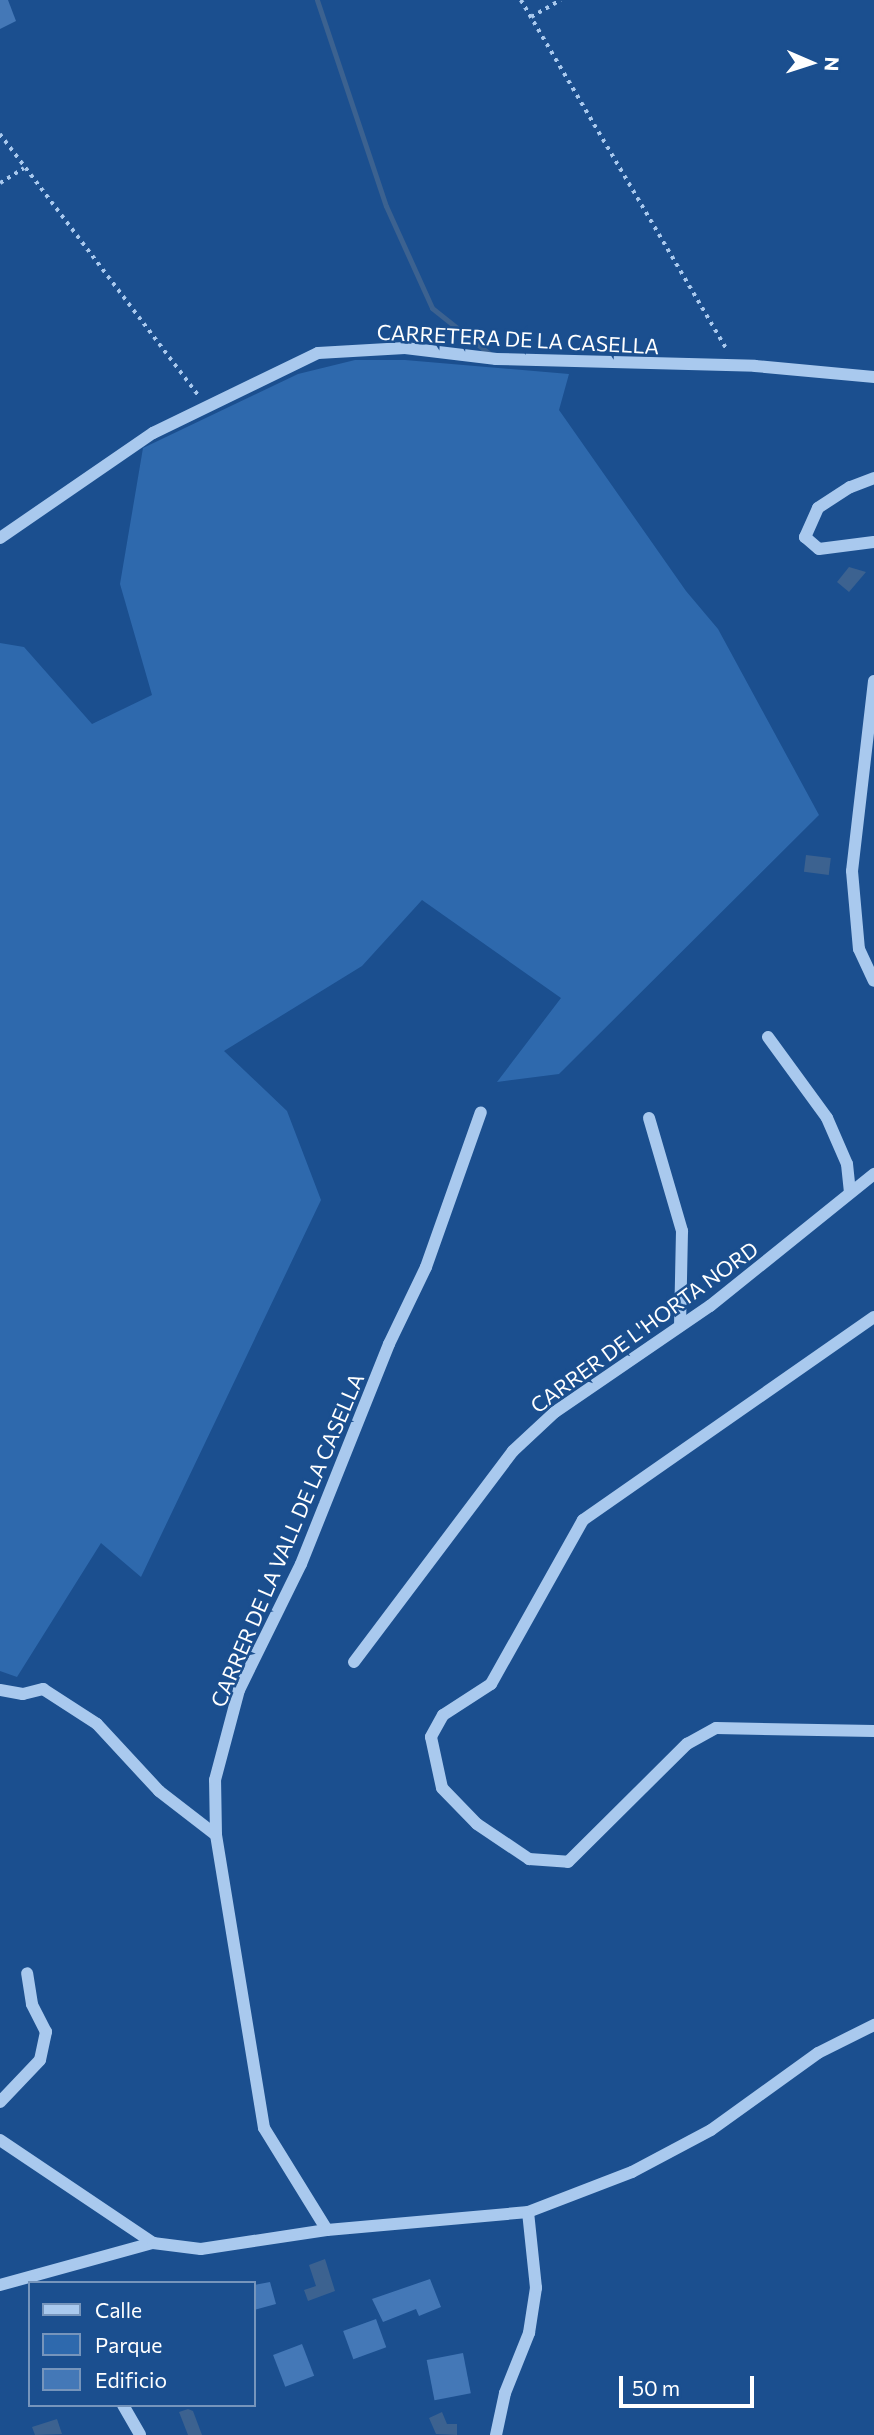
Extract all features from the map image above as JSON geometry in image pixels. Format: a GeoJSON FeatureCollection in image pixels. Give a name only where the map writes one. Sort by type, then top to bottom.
{"type":"FeatureCollection","features":[{"type":"Feature","properties":{"kind":"street","name":"CARRETERA DE LA CASELLA"},"geometry":{"type":"LineString","coordinates":[[0,538],[153,433],[318,353],[404,348],[576,364],[737,366],[874,377]]}},
{"type":"Feature","properties":{"kind":"street"},"geometry":{"type":"LineString","coordinates":[[874,478],[850,486],[818,508],[805,537],[819,549],[874,542]]}},
{"type":"Feature","properties":{"kind":"street"},"geometry":{"type":"LineString","coordinates":[[874,681],[852,871],[859,949],[874,981]]}},
{"type":"Feature","properties":{"kind":"street"},"geometry":{"type":"LineString","coordinates":[[768,1037],[827,1118],[846,1164],[850,1192]]}},
{"type":"Feature","properties":{"kind":"street","name":"CARRER DE LA VALL DE LA CASELLA"},"geometry":{"type":"LineString","coordinates":[[327,2230],[264,2128],[216,1835],[215,1780],[239,1690],[301,1564],[389,1344],[426,1267],[481,1112]]}},
{"type":"Feature","properties":{"kind":"street"},"geometry":{"type":"LineString","coordinates":[[649,1118],[682,1231],[680,1326]]}},
{"type":"Feature","properties":{"kind":"street","name":"CARRER DE L'HORTA NORD"},"geometry":{"type":"LineString","coordinates":[[354,1662],[513,1451],[555,1412],[680,1326],[874,1174]]}},
{"type":"Feature","properties":{"kind":"street"},"geometry":{"type":"LineString","coordinates":[[874,1317],[583,1520],[491,1684],[443,1715],[431,1737],[442,1788],[477,1824],[529,1859],[568,1862],[687,1744],[716,1728],[874,1731]]}},
{"type":"Feature","properties":{"kind":"street"},"geometry":{"type":"LineString","coordinates":[[0,1690],[23,1694],[43,1689],[97,1724],[159,1791],[216,1835]]}},
{"type":"Feature","properties":{"kind":"street"},"geometry":{"type":"LineString","coordinates":[[0,2102],[40,2060],[46,2032],[32,2004],[27,1973]]}},
{"type":"Feature","properties":{"kind":"street"},"geometry":{"type":"LineString","coordinates":[[0,2285],[46,2270],[153,2243],[201,2249],[327,2230],[528,2212],[632,2172],[711,2130],[818,2053],[874,2025]]}},
{"type":"Feature","properties":{"kind":"street"},"geometry":{"type":"LineString","coordinates":[[0,2140],[153,2243]]}},
{"type":"Feature","properties":{"kind":"street"},"geometry":{"type":"LineString","coordinates":[[496,2435],[505,2393],[529,2333],[536,2288],[528,2212]]}},
{"type":"Feature","properties":{"kind":"street"},"geometry":{"type":"LineString","coordinates":[[46,2270],[52,2281]]}},
{"type":"Feature","properties":{"kind":"street"},"geometry":{"type":"LineString","coordinates":[[124,2407],[140,2435]]}},
{"type":"Feature","properties":{"kind":"path"},"geometry":{"type":"LineString","coordinates":[[521,0],[737,366]]}},
{"type":"Feature","properties":{"kind":"path"},"geometry":{"type":"LineString","coordinates":[[531,17],[559,0]]}},
{"type":"Feature","properties":{"kind":"path"},"geometry":{"type":"LineString","coordinates":[[0,134],[206,406]]}},
{"type":"Feature","properties":{"kind":"path"},"geometry":{"type":"LineString","coordinates":[[0,183],[24,168]]}},
{"type":"Feature","properties":{"kind":"green space"},"geometry":{"type":"Polygon","coordinates":[[[355,360],[405,360],[569,374],[559,410],[686,591],[718,629],[819,815],[559,1074],[497,1082],[561,998],[422,900],[362,966],[224,1051],[287,1111],[321,1200],[141,1577],[101,1543],[17,1677],[0,1671],[0,643],[24,647],[92,724],[152,695],[120,584],[143,448],[298,374],[355,360]]]}},
{"type":"Feature","properties":{"kind":"shaded area"},"geometry":{"type":"Polygon","coordinates":[[[849,567],[866,572],[849,592],[837,582],[849,567]]]}},
{"type":"Feature","properties":{"kind":"shaded area"},"geometry":{"type":"Polygon","coordinates":[[[806,855],[831,858],[829,875],[804,872],[806,855]]]}},
{"type":"Feature","properties":{"kind":"shaded area"},"geometry":{"type":"Polygon","coordinates":[[[325,2259],[335,2291],[308,2301],[304,2290],[316,2286],[309,2265],[325,2259]]]}},
{"type":"Feature","properties":{"kind":"shaded area"},"geometry":{"type":"Polygon","coordinates":[[[188,2409],[193,2411],[202,2435],[188,2435],[179,2412],[188,2409]]]}},
{"type":"Feature","properties":{"kind":"shaded area"},"geometry":{"type":"Polygon","coordinates":[[[442,2412],[447,2424],[457,2424],[457,2435],[436,2434],[429,2418],[442,2412]]]}},
{"type":"Feature","properties":{"kind":"shaded area"},"geometry":{"type":"Polygon","coordinates":[[[57,2419],[62,2434],[35,2435],[32,2427],[57,2419]]]}},
{"type":"Feature","properties":{"kind":"building"},"geometry":{"type":"Polygon","coordinates":[[[0,0],[8,0],[16,21],[0,29],[0,0]]]}},
{"type":"Feature","properties":{"kind":"building"},"geometry":{"type":"Polygon","coordinates":[[[430,2279],[441,2307],[419,2316],[416,2309],[383,2322],[372,2299],[430,2279]]]}},
{"type":"Feature","properties":{"kind":"building"},"geometry":{"type":"Polygon","coordinates":[[[270,2282],[276,2304],[256,2309],[256,2285],[270,2282]]]}},
{"type":"Feature","properties":{"kind":"building"},"geometry":{"type":"Polygon","coordinates":[[[376,2319],[386,2347],[353,2359],[343,2331],[376,2319]]]}},
{"type":"Feature","properties":{"kind":"building"},"geometry":{"type":"Polygon","coordinates":[[[302,2344],[314,2376],[285,2387],[273,2355],[302,2344]]]}},
{"type":"Feature","properties":{"kind":"building"},"geometry":{"type":"Polygon","coordinates":[[[463,2353],[471,2393],[435,2400],[427,2360],[463,2353]]]}},
{"type":"Feature","properties":{"kind":"waterway"},"geometry":{"type":"LineString","coordinates":[[317,0],[386,206],[432,308],[491,355]]}}]}
